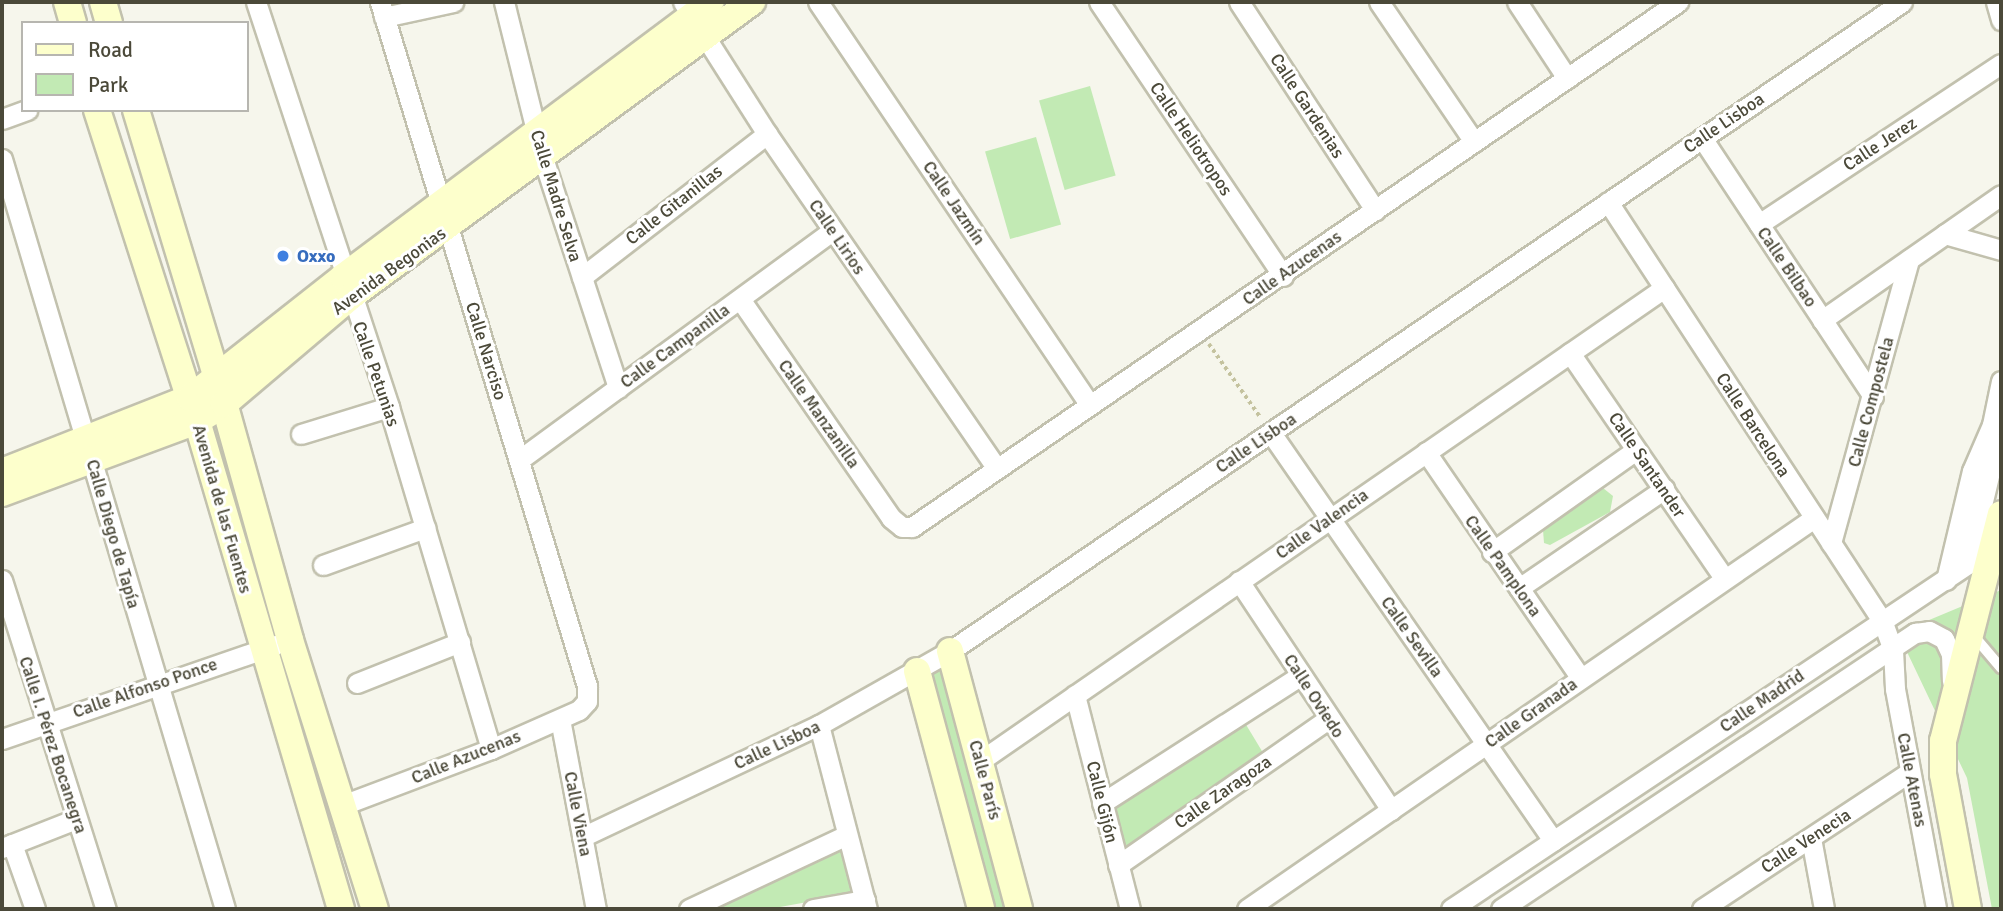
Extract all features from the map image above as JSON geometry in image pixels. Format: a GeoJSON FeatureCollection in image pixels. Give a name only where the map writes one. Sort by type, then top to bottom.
{"type":"FeatureCollection","features":[{"type":"Feature","properties":{"kind":"main road"},"geometry":{"type":"LineString","coordinates":[[67,2],[72,21]]}},
{"type":"Feature","properties":{"kind":"main road"},"geometry":{"type":"LineString","coordinates":[[103,2],[108,21]]}},
{"type":"Feature","properties":{"kind":"main road","name":"Avenida Begonias"},"geometry":{"type":"LineString","coordinates":[[194,409],[217,378],[540,147],[697,15],[752,2]]}},
{"type":"Feature","properties":{"kind":"main road","name":"Avenida de las Fuentes"},"geometry":{"type":"LineString","coordinates":[[98,112],[194,409],[262,649],[341,909]]}},
{"type":"Feature","properties":{"kind":"main road","name":"Avenida de las Fuentes"},"geometry":{"type":"LineString","coordinates":[[137,112],[217,378],[290,640],[340,806],[375,909]]}},
{"type":"Feature","properties":{"kind":"main road","name":"Avenida Begonias"},"geometry":{"type":"LineString","coordinates":[[2,493],[88,450],[194,409],[224,404],[346,287]]}},
{"type":"Feature","properties":{"kind":"main road","name":"Avenida Begonias"},"geometry":{"type":"LineString","coordinates":[[2,472],[88,450]]}},
{"type":"Feature","properties":{"kind":"main road"},"geometry":{"type":"LineString","coordinates":[[1968,909],[1943,774],[1943,741],[1973,636],[2001,514]]}},
{"type":"Feature","properties":{"kind":"main road","name":"Calle París"},"geometry":{"type":"LineString","coordinates":[[950,651],[1019,909]]}},
{"type":"Feature","properties":{"kind":"main road"},"geometry":{"type":"LineString","coordinates":[[917,671],[981,909]]}},
{"type":"Feature","properties":{"kind":"street","name":"Calle Petunias"},"geometry":{"type":"LineString","coordinates":[[256,2],[346,287],[389,407],[491,749]]}},
{"type":"Feature","properties":{"kind":"street"},"geometry":{"type":"LineString","coordinates":[[382,9],[453,2]]}},
{"type":"Feature","properties":{"kind":"street","name":"Calle Madre Selva"},"geometry":{"type":"LineString","coordinates":[[504,2],[540,147],[618,388]]}},
{"type":"Feature","properties":{"kind":"street","name":"Calle Jazmín"},"geometry":{"type":"LineString","coordinates":[[818,2],[1090,405]]}},
{"type":"Feature","properties":{"kind":"street","name":"Calle Heliotropos"},"geometry":{"type":"LineString","coordinates":[[1099,2],[1283,276]]}},
{"type":"Feature","properties":{"kind":"street","name":"Calle Gardenias"},"geometry":{"type":"LineString","coordinates":[[1238,2],[1375,210]]}},
{"type":"Feature","properties":{"kind":"street"},"geometry":{"type":"LineString","coordinates":[[1379,2],[1474,142]]}},
{"type":"Feature","properties":{"kind":"street"},"geometry":{"type":"LineString","coordinates":[[1517,2],[1567,78]]}},
{"type":"Feature","properties":{"kind":"street","name":"Calle Azucenas"},"geometry":{"type":"LineString","coordinates":[[902,527],[921,522],[1283,276],[1567,78],[1656,8],[1678,2]]}},
{"type":"Feature","properties":{"kind":"street","name":"Calle Lisboa"},"geometry":{"type":"LineString","coordinates":[[582,836],[819,725],[950,651],[1902,2]]}},
{"type":"Feature","properties":{"kind":"street"},"geometry":{"type":"LineString","coordinates":[[1996,2],[2001,20]]}},
{"type":"Feature","properties":{"kind":"street","name":"Calle Narciso"},"geometry":{"type":"LineString","coordinates":[[382,9],[587,686],[587,701]]}},
{"type":"Feature","properties":{"kind":"street","name":"Calle Lirios"},"geometry":{"type":"LineString","coordinates":[[697,15],[767,134],[997,469]]}},
{"type":"Feature","properties":{"kind":"street","name":"Calle Jerez"},"geometry":{"type":"LineString","coordinates":[[1759,224],[2001,64]]}},
{"type":"Feature","properties":{"kind":"street"},"geometry":{"type":"LineString","coordinates":[[2,119],[21,112]]}},
{"type":"Feature","properties":{"kind":"street","name":"Calle Gitanillas"},"geometry":{"type":"LineString","coordinates":[[582,277],[767,134]]}},
{"type":"Feature","properties":{"kind":"street","name":"Calle Bilbao"},"geometry":{"type":"LineString","coordinates":[[1702,138],[1872,396]]}},
{"type":"Feature","properties":{"kind":"street","name":"Calle Diego de Tapía"},"geometry":{"type":"LineString","coordinates":[[2,159],[155,682],[225,909]]}},
{"type":"Feature","properties":{"kind":"street"},"geometry":{"type":"LineString","coordinates":[[1822,320],[2001,195]]}},
{"type":"Feature","properties":{"kind":"street","name":"Calle Barcelona"},"geometry":{"type":"LineString","coordinates":[[1608,202],[1882,620],[1893,650]]}},
{"type":"Feature","properties":{"kind":"street","name":"Calle Campanilla"},"geometry":{"type":"LineString","coordinates":[[519,460],[832,231]]}},
{"type":"Feature","properties":{"kind":"street"},"geometry":{"type":"LineString","coordinates":[[1945,234],[2001,250]]}},
{"type":"Feature","properties":{"kind":"street","name":"Calle Compostela"},"geometry":{"type":"LineString","coordinates":[[1831,543],[1909,260]]}},
{"type":"Feature","properties":{"kind":"street","name":"Calle Valencia"},"geometry":{"type":"LineString","coordinates":[[980,761],[1664,288]]}},
{"type":"Feature","properties":{"kind":"street","name":"Calle Manzanilla"},"geometry":{"type":"LineString","coordinates":[[740,299],[891,518],[902,527]]}},
{"type":"Feature","properties":{"kind":"street","name":"Calle Santander"},"geometry":{"type":"LineString","coordinates":[[1570,353],[1724,578]]}},
{"type":"Feature","properties":{"kind":"street"},"geometry":{"type":"LineString","coordinates":[[1946,580],[1972,471],[1992,425],[2001,381]]}},
{"type":"Feature","properties":{"kind":"street"},"geometry":{"type":"LineString","coordinates":[[301,434],[389,407]]}},
{"type":"Feature","properties":{"kind":"street","name":"Calle Sevilla"},"geometry":{"type":"LineString","coordinates":[[1271,433],[1553,841]]}},
{"type":"Feature","properties":{"kind":"street","name":"Calle Madrid"},"geometry":{"type":"LineString","coordinates":[[1451,909],[1968,564],[1993,459],[2001,443]]}},
{"type":"Feature","properties":{"kind":"street"},"geometry":{"type":"LineString","coordinates":[[1492,552],[1636,450]]}},
{"type":"Feature","properties":{"kind":"street","name":"Calle Pamplona"},"geometry":{"type":"LineString","coordinates":[[1426,452],[1492,552],[1581,678]]}},
{"type":"Feature","properties":{"kind":"street"},"geometry":{"type":"LineString","coordinates":[[1518,588],[1664,489]]}},
{"type":"Feature","properties":{"kind":"street","name":"Calle Granada"},"geometry":{"type":"LineString","coordinates":[[1247,909],[1814,518]]}},
{"type":"Feature","properties":{"kind":"street"},"geometry":{"type":"LineString","coordinates":[[323,565],[425,528]]}},
{"type":"Feature","properties":{"kind":"street","name":"Calle I. Pérez Bocanegra"},"geometry":{"type":"LineString","coordinates":[[2,580],[5,607],[47,723],[106,909]]}},
{"type":"Feature","properties":{"kind":"street","name":"Calle Oviedo"},"geometry":{"type":"LineString","coordinates":[[1239,581],[1328,719],[1391,810]]}},
{"type":"Feature","properties":{"kind":"street","name":"Calle Madrid"},"geometry":{"type":"LineString","coordinates":[[1501,909],[1528,900],[1915,633],[1930,631],[1944,639],[1951,654],[1953,699]]}},
{"type":"Feature","properties":{"kind":"street","name":"Calle Alfonso Ponce"},"geometry":{"type":"LineString","coordinates":[[2,739],[155,682],[290,640]]}},
{"type":"Feature","properties":{"kind":"street"},"geometry":{"type":"LineString","coordinates":[[358,683],[460,642]]}},
{"type":"Feature","properties":{"kind":"street","name":"Calle Atenas"},"geometry":{"type":"LineString","coordinates":[[1893,650],[1895,689],[1936,909]]}},
{"type":"Feature","properties":{"kind":"street"},"geometry":{"type":"LineString","coordinates":[[1102,803],[1300,676]]}},
{"type":"Feature","properties":{"kind":"street","name":"Calle Gijón"},"geometry":{"type":"LineString","coordinates":[[1075,695],[1130,909]]}},
{"type":"Feature","properties":{"kind":"street","name":"Calle Azucenas"},"geometry":{"type":"LineString","coordinates":[[340,806],[491,749],[560,719],[587,701]]}},
{"type":"Feature","properties":{"kind":"street","name":"Calle Viena"},"geometry":{"type":"LineString","coordinates":[[560,719],[596,909]]}},
{"type":"Feature","properties":{"kind":"street","name":"Calle Zaragoza"},"geometry":{"type":"LineString","coordinates":[[1118,865],[1328,719]]}},
{"type":"Feature","properties":{"kind":"street"},"geometry":{"type":"LineString","coordinates":[[813,909],[866,905],[819,725]]}},
{"type":"Feature","properties":{"kind":"street","name":"Calle Venecia"},"geometry":{"type":"LineString","coordinates":[[1702,909],[1910,772]]}},
{"type":"Feature","properties":{"kind":"street"},"geometry":{"type":"LineString","coordinates":[[35,909],[7,846],[76,819]]}},
{"type":"Feature","properties":{"kind":"street"},"geometry":{"type":"LineString","coordinates":[[690,909],[847,835]]}},
{"type":"Feature","properties":{"kind":"street"},"geometry":{"type":"LineString","coordinates":[[1811,838],[1824,909]]}},
{"type":"Feature","properties":{"kind":"street"},"geometry":{"type":"LineString","coordinates":[[1514,867],[1528,900]]}},
{"type":"Feature","properties":{"kind":"lane"},"geometry":{"type":"LineString","coordinates":[[1973,636],[2001,668]]}},
{"type":"Feature","properties":{"kind":"path"},"geometry":{"type":"LineString","coordinates":[[1200,331],[1271,433]]}},
{"type":"Feature","properties":{"kind":"green space"},"geometry":{"type":"Polygon","coordinates":[[[1090,86],[1116,175],[1065,190],[1039,101],[1090,86]]]}},
{"type":"Feature","properties":{"kind":"green space"},"geometry":{"type":"Polygon","coordinates":[[[1036,137],[1061,224],[1010,239],[985,152],[1036,137]]]}},
{"type":"Feature","properties":{"kind":"green space"},"geometry":{"type":"Polygon","coordinates":[[[1603,488],[1613,496],[1610,512],[1550,545],[1544,543],[1543,530],[1592,490],[1603,488]]]}},
{"type":"Feature","properties":{"kind":"green space"},"geometry":{"type":"Polygon","coordinates":[[[2001,590],[2001,909],[1992,909],[1967,778],[1898,633],[2001,590]]]}},
{"type":"Feature","properties":{"kind":"green space"},"geometry":{"type":"Polygon","coordinates":[[[950,651],[1016,909],[981,909],[917,671],[950,651]]]}},
{"type":"Feature","properties":{"kind":"green space"},"geometry":{"type":"Polygon","coordinates":[[[1245,723],[1268,761],[1119,863],[1104,805],[1245,723]]]}},
{"type":"Feature","properties":{"kind":"green space"},"geometry":{"type":"Polygon","coordinates":[[[843,842],[857,893],[769,909],[702,909],[843,842]]]}},
{"type":"Feature","properties":{"kind":"place","name":"Oxxo"},"geometry":{"type":"Point","coordinates":[283,256]}}]}
